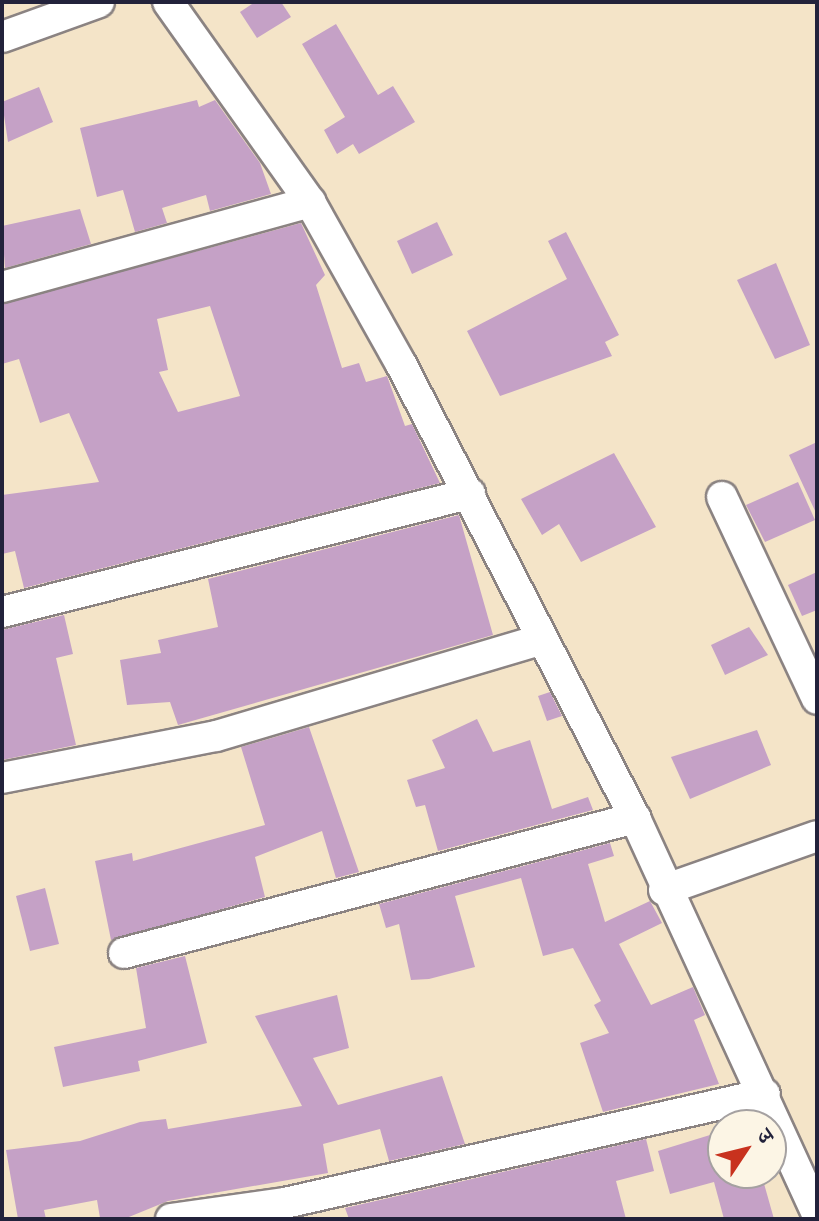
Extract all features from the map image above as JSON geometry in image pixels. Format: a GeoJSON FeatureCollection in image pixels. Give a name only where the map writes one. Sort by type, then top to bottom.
{"type":"FeatureCollection","features":[{"type":"Feature","properties":{"kind":"street"},"geometry":{"type":"LineString","coordinates":[[2,37],[99,2]]}},
{"type":"Feature","properties":{"kind":"street"},"geometry":{"type":"LineString","coordinates":[[168,2],[310,202],[470,494],[540,640],[635,818],[664,890],[765,1094],[817,1214]]}},
{"type":"Feature","properties":{"kind":"street"},"geometry":{"type":"LineString","coordinates":[[2,287],[310,202]]}},
{"type":"Feature","properties":{"kind":"street"},"geometry":{"type":"LineString","coordinates":[[2,612],[470,494]]}},
{"type":"Feature","properties":{"kind":"street"},"geometry":{"type":"LineString","coordinates":[[722,497],[817,699]]}},
{"type":"Feature","properties":{"kind":"street"},"geometry":{"type":"LineString","coordinates":[[2,778],[216,736],[540,640]]}},
{"type":"Feature","properties":{"kind":"street"},"geometry":{"type":"LineString","coordinates":[[124,953],[635,818]]}},
{"type":"Feature","properties":{"kind":"street"},"geometry":{"type":"LineString","coordinates":[[664,890],[817,836]]}},
{"type":"Feature","properties":{"kind":"street"},"geometry":{"type":"LineString","coordinates":[[171,1219],[285,1203],[765,1094]]}},
{"type":"Feature","properties":{"kind":"building"},"geometry":{"type":"Polygon","coordinates":[[[255,2],[281,2],[291,17],[257,38],[240,12],[255,2]]]}},
{"type":"Feature","properties":{"kind":"building"},"geometry":{"type":"Polygon","coordinates":[[[336,24],[378,95],[393,86],[415,122],[359,154],[353,144],[337,154],[324,130],[345,117],[302,44],[336,24]]]}},
{"type":"Feature","properties":{"kind":"building"},"geometry":{"type":"Polygon","coordinates":[[[39,87],[53,122],[8,142],[2,102],[39,87]]]}},
{"type":"Feature","properties":{"kind":"building"},"geometry":{"type":"Polygon","coordinates":[[[197,100],[199,107],[215,100],[260,163],[271,194],[210,211],[206,195],[162,208],[167,223],[135,232],[123,190],[97,197],[80,128],[197,100]]]}},
{"type":"Feature","properties":{"kind":"building"},"geometry":{"type":"Polygon","coordinates":[[[80,209],[91,244],[5,268],[2,226],[80,209]]]}},
{"type":"Feature","properties":{"kind":"building"},"geometry":{"type":"Polygon","coordinates":[[[437,222],[453,255],[412,274],[397,241],[437,222]]]}},
{"type":"Feature","properties":{"kind":"building"},"geometry":{"type":"Polygon","coordinates":[[[301,223],[325,275],[316,285],[342,368],[359,363],[366,382],[387,376],[405,426],[412,424],[440,483],[24,588],[15,551],[2,554],[2,495],[99,482],[69,413],[40,423],[19,359],[2,364],[2,304],[301,223]],[[210,306],[157,319],[168,370],[159,372],[178,412],[240,396],[210,306]]]}},
{"type":"Feature","properties":{"kind":"building"},"geometry":{"type":"Polygon","coordinates":[[[566,232],[619,335],[605,342],[612,356],[500,396],[467,331],[567,279],[548,241],[566,232]]]}},
{"type":"Feature","properties":{"kind":"building"},"geometry":{"type":"Polygon","coordinates":[[[776,263],[810,345],[775,359],[737,280],[776,263]]]}},
{"type":"Feature","properties":{"kind":"building"},"geometry":{"type":"Polygon","coordinates":[[[817,442],[817,515],[789,455],[817,442]]]}},
{"type":"Feature","properties":{"kind":"building"},"geometry":{"type":"Polygon","coordinates":[[[614,453],[656,527],[581,562],[559,524],[542,535],[521,499],[614,453]]]}},
{"type":"Feature","properties":{"kind":"building"},"geometry":{"type":"Polygon","coordinates":[[[798,482],[815,520],[765,542],[746,505],[798,482]]]}},
{"type":"Feature","properties":{"kind":"building"},"geometry":{"type":"Polygon","coordinates":[[[459,515],[493,635],[178,725],[170,702],[127,705],[120,660],[161,653],[158,640],[218,627],[208,579],[459,515]]]}},
{"type":"Feature","properties":{"kind":"building"},"geometry":{"type":"Polygon","coordinates":[[[817,572],[817,610],[802,616],[788,585],[817,572]]]}},
{"type":"Feature","properties":{"kind":"building"},"geometry":{"type":"Polygon","coordinates":[[[64,615],[73,654],[56,658],[76,745],[2,760],[2,630],[64,615]]]}},
{"type":"Feature","properties":{"kind":"building"},"geometry":{"type":"Polygon","coordinates":[[[749,627],[768,655],[725,675],[711,645],[749,627]]]}},
{"type":"Feature","properties":{"kind":"building"},"geometry":{"type":"Polygon","coordinates":[[[550,692],[562,716],[547,721],[538,696],[550,692]]]}},
{"type":"Feature","properties":{"kind":"building"},"geometry":{"type":"Polygon","coordinates":[[[477,719],[493,752],[530,740],[552,809],[588,797],[593,810],[438,851],[425,805],[416,807],[407,780],[445,768],[432,740],[477,719]]]}},
{"type":"Feature","properties":{"kind":"building"},"geometry":{"type":"Polygon","coordinates":[[[309,727],[359,872],[336,878],[322,831],[255,857],[265,897],[111,940],[95,861],[132,853],[133,861],[265,825],[241,747],[309,727]]]}},
{"type":"Feature","properties":{"kind":"building"},"geometry":{"type":"Polygon","coordinates":[[[757,730],[771,765],[690,799],[671,757],[757,730]]]}},
{"type":"Feature","properties":{"kind":"building"},"geometry":{"type":"Polygon","coordinates":[[[610,843],[614,856],[588,864],[605,922],[650,901],[662,923],[619,944],[651,1005],[693,987],[705,1015],[694,1020],[719,1084],[603,1112],[580,1043],[609,1033],[594,1005],[601,1001],[573,948],[543,956],[521,878],[455,896],[475,967],[429,979],[411,980],[399,924],[386,928],[379,904],[610,843]]]}},
{"type":"Feature","properties":{"kind":"building"},"geometry":{"type":"Polygon","coordinates":[[[45,888],[59,944],[30,951],[16,896],[45,888]]]}},
{"type":"Feature","properties":{"kind":"building"},"geometry":{"type":"Polygon","coordinates":[[[185,956],[207,1043],[138,1061],[140,1071],[63,1087],[54,1047],[146,1028],[136,968],[185,956]]]}},
{"type":"Feature","properties":{"kind":"building"},"geometry":{"type":"Polygon","coordinates":[[[337,995],[349,1048],[313,1058],[338,1105],[442,1076],[465,1144],[389,1161],[380,1129],[323,1144],[328,1173],[168,1201],[124,1219],[100,1218],[97,1200],[44,1210],[46,1219],[18,1219],[6,1150],[80,1141],[140,1122],[166,1119],[168,1129],[302,1106],[255,1016],[337,995]]]}},
{"type":"Feature","properties":{"kind":"building"},"geometry":{"type":"Polygon","coordinates":[[[707,1136],[707,1184],[670,1194],[658,1151],[707,1136]]]}},
{"type":"Feature","properties":{"kind":"building"},"geometry":{"type":"Polygon","coordinates":[[[646,1139],[654,1171],[616,1181],[626,1219],[349,1219],[345,1208],[646,1139]]]}},
{"type":"Feature","properties":{"kind":"building"},"geometry":{"type":"Polygon","coordinates":[[[716,1189],[766,1189],[774,1219],[724,1219],[716,1189]]]}}]}
